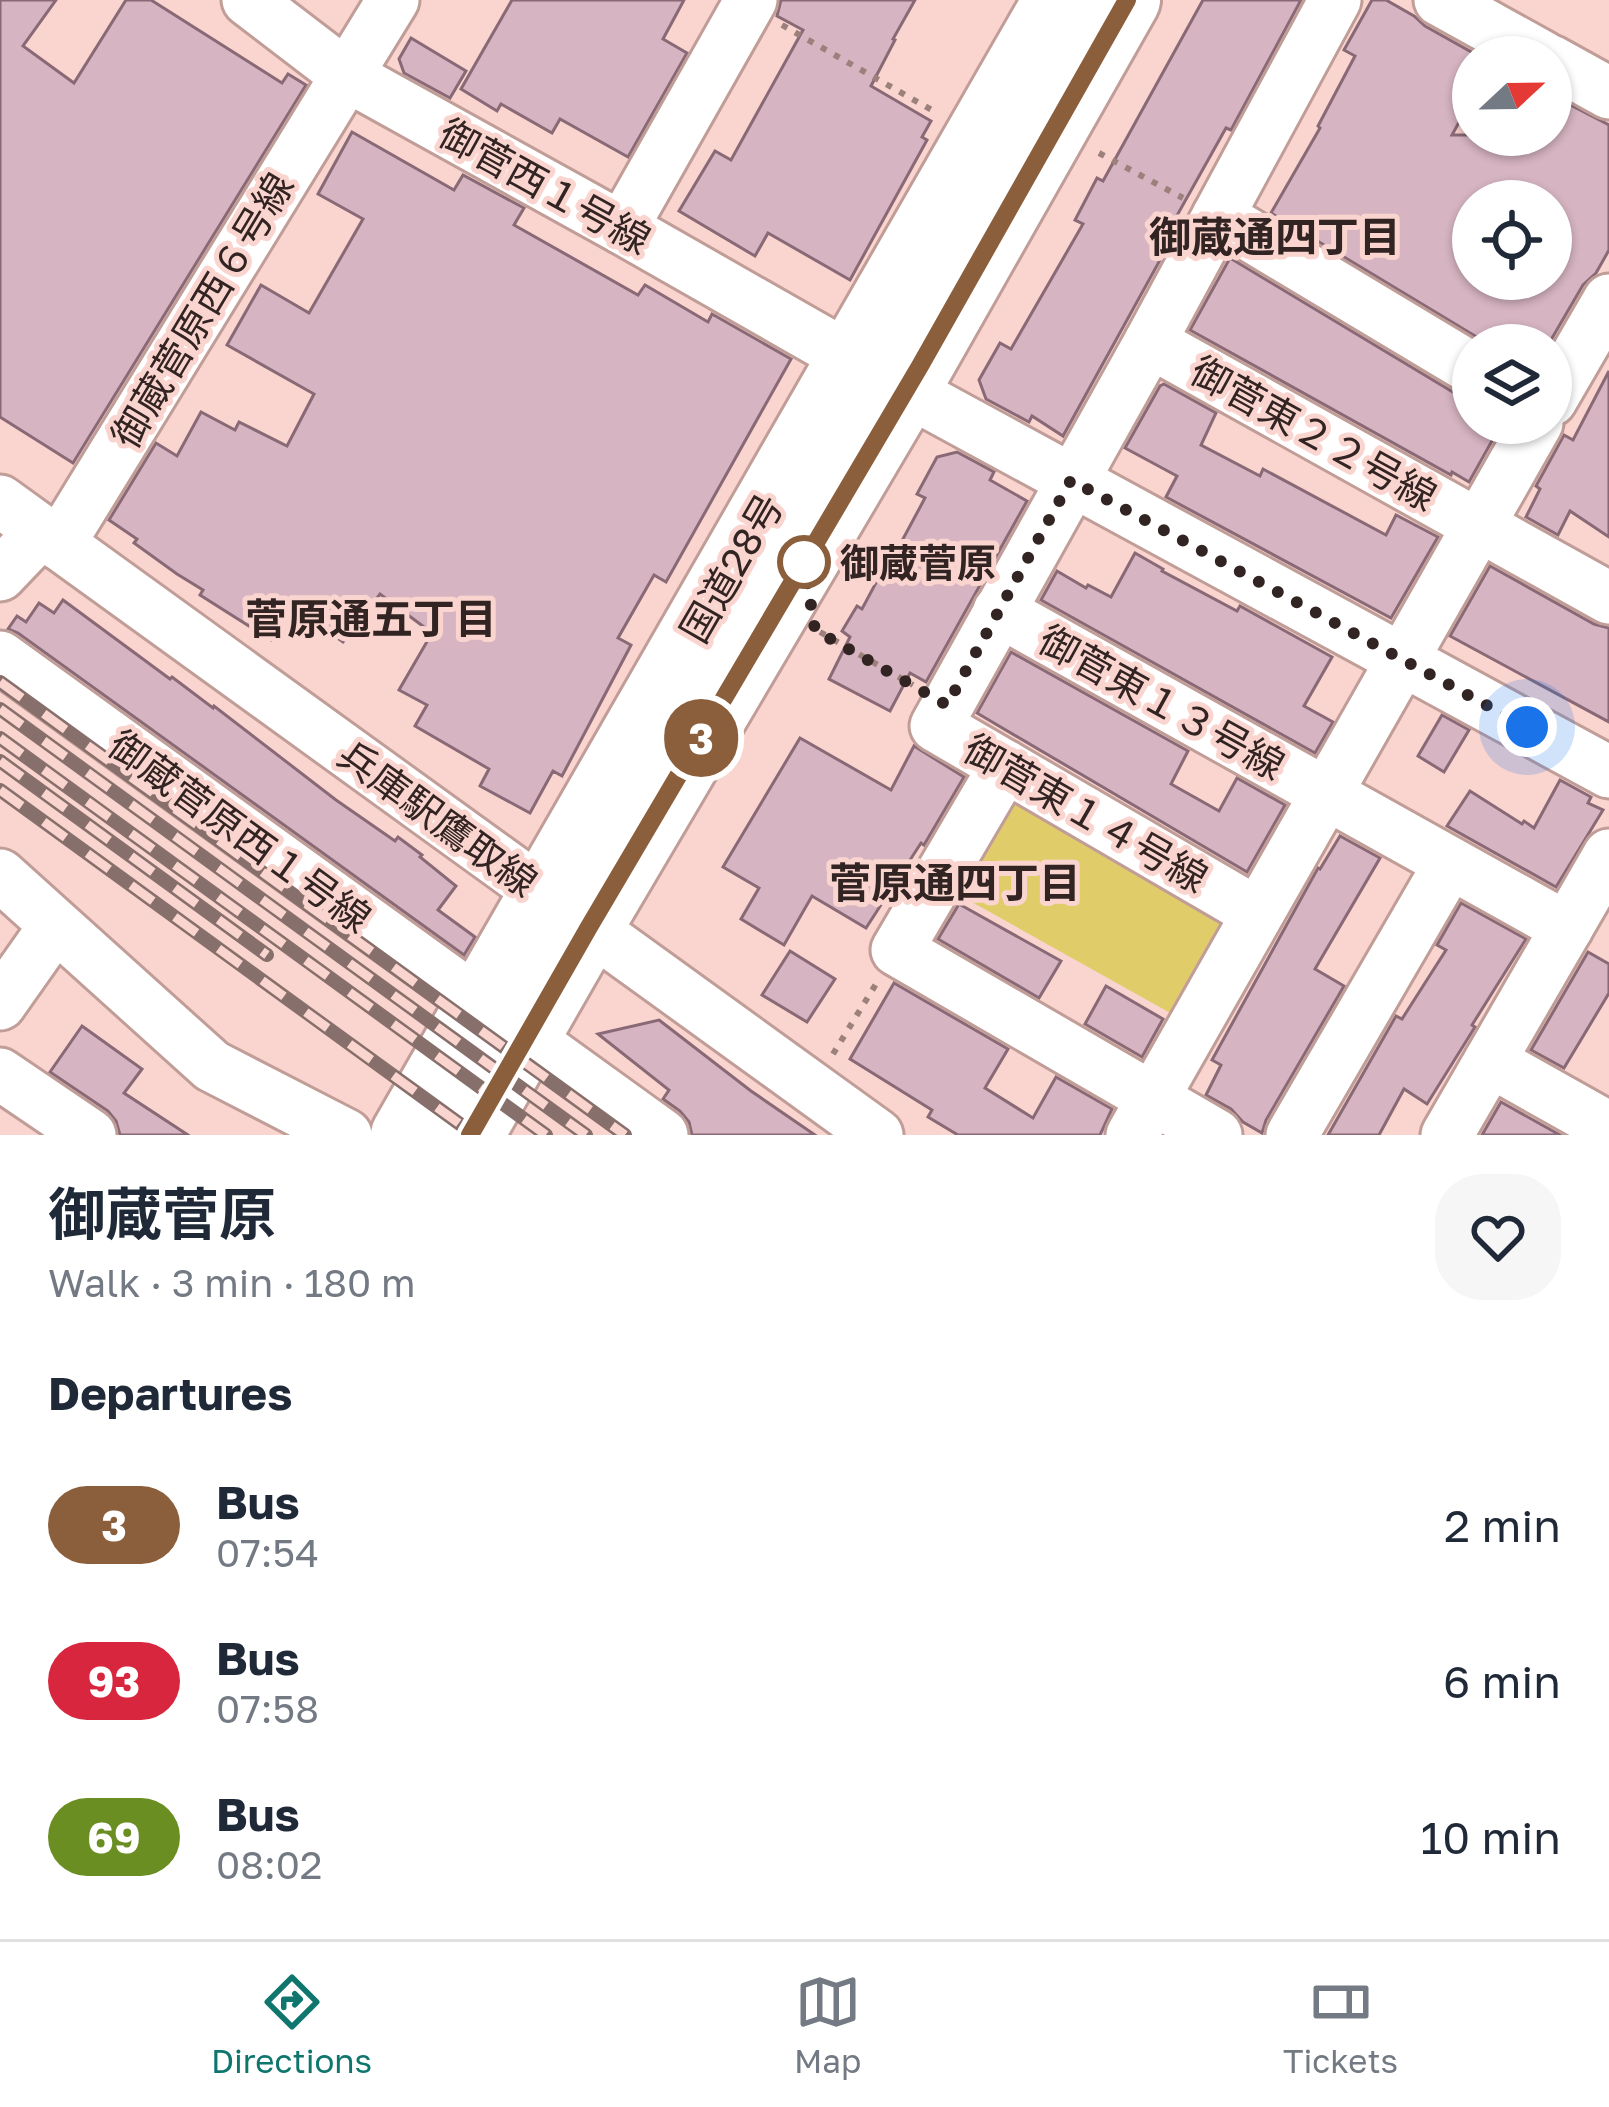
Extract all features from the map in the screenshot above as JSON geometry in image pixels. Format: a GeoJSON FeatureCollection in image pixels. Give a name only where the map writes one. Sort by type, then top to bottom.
{"type":"FeatureCollection","features":[{"type":"Feature","properties":{"kind":"highway","name":"国道28号"},"geometry":{"type":"LineString","coordinates":[[879,374],[1057,0]]}},
{"type":"Feature","properties":{"kind":"highway","name":"国道28号"},"geometry":{"type":"LineString","coordinates":[[404,1135],[503,1020],[879,374],[1126,0]]}},
{"type":"Feature","properties":{"kind":"highway","name":"国道28号"},"geometry":{"type":"LineString","coordinates":[[470,1135],[503,1020]]}},
{"type":"Feature","properties":{"kind":"street","name":"御菅西１号線"},"geometry":{"type":"LineString","coordinates":[[248,0],[346,75],[1071,480],[1609,772]]}},
{"type":"Feature","properties":{"kind":"street","name":"御蔵菅原西６号線"},"geometry":{"type":"LineString","coordinates":[[0,575],[51,538],[393,0]]}},
{"type":"Feature","properties":{"kind":"street","name":"御菅東１４号線"},"geometry":{"type":"LineString","coordinates":[[1257,913],[936,726],[1335,0]]}},
{"type":"Feature","properties":{"kind":"street"},"geometry":{"type":"LineString","coordinates":[[1440,0],[1505,36]]}},
{"type":"Feature","properties":{"kind":"street"},"geometry":{"type":"LineString","coordinates":[[622,228],[746,2]]}},
{"type":"Feature","properties":{"kind":"street"},"geometry":{"type":"LineString","coordinates":[[1572,73],[1609,93]]}},
{"type":"Feature","properties":{"kind":"street"},"geometry":{"type":"LineString","coordinates":[[1218,216],[1452,355]]}},
{"type":"Feature","properties":{"kind":"street"},"geometry":{"type":"LineString","coordinates":[[1572,364],[1609,300]]}},
{"type":"Feature","properties":{"kind":"street","name":"御菅東２２号線"},"geometry":{"type":"LineString","coordinates":[[1150,342],[1606,589]]}},
{"type":"Feature","properties":{"kind":"street"},"geometry":{"type":"LineString","coordinates":[[1142,1116],[1525,444]]}},
{"type":"Feature","properties":{"kind":"street","name":"兵庫駅鷹取線"},"geometry":{"type":"LineString","coordinates":[[0,501],[877,1135]]}},
{"type":"Feature","properties":{"kind":"street","name":"御菅東１３号線"},"geometry":{"type":"LineString","coordinates":[[999,611],[1567,928]]}},
{"type":"Feature","properties":{"kind":"street","name":"御蔵菅原西１号線"},"geometry":{"type":"LineString","coordinates":[[0,657],[662,1135]]}},
{"type":"Feature","properties":{"kind":"street"},"geometry":{"type":"LineString","coordinates":[[1005,766],[897,950],[1142,1116],[1216,1135]]}},
{"type":"Feature","properties":{"kind":"street"},"geometry":{"type":"LineString","coordinates":[[1448,1135],[1609,854]]}},
{"type":"Feature","properties":{"kind":"street"},"geometry":{"type":"LineString","coordinates":[[1292,1135],[1450,863]]}},
{"type":"Feature","properties":{"kind":"street"},"geometry":{"type":"LineString","coordinates":[[0,875],[212,1066],[346,1135]]}},
{"type":"Feature","properties":{"kind":"street"},"geometry":{"type":"LineString","coordinates":[[0,1004],[55,926]]}},
{"type":"Feature","properties":{"kind":"street"},"geometry":{"type":"LineString","coordinates":[[1490,1061],[1609,1128]]}},
{"type":"Feature","properties":{"kind":"street"},"geometry":{"type":"LineString","coordinates":[[0,1073],[90,1135]]}},
{"type":"Feature","properties":{"kind":"path"},"geometry":{"type":"LineString","coordinates":[[746,2],[951,121]]}},
{"type":"Feature","properties":{"kind":"path"},"geometry":{"type":"LineString","coordinates":[[1087,147],[1218,216]]}},
{"type":"Feature","properties":{"kind":"path","name":"御菅東１４号線"},"geometry":{"type":"LineString","coordinates":[[815,630],[947,705]]}},
{"type":"Feature","properties":{"kind":"path"},"geometry":{"type":"LineString","coordinates":[[828,1063],[897,950]]}},
{"type":"Feature","properties":{"kind":"shaded area"},"geometry":{"type":"Polygon","coordinates":[[[1022,796],[1226,912],[1231,929],[1181,1019],[954,892],[1002,805],[1022,796]]]}},
{"type":"Feature","properties":{"kind":"building"},"geometry":{"type":"Polygon","coordinates":[[[0,0],[56,0],[23,46],[74,83],[126,0],[151,0],[282,83],[288,74],[306,85],[73,463],[0,417],[0,0]]]}},
{"type":"Feature","properties":{"kind":"building"},"geometry":{"type":"Polygon","coordinates":[[[512,0],[684,0],[663,39],[687,53],[628,157],[560,119],[552,133],[501,104],[497,111],[461,89],[512,0]]]}},
{"type":"Feature","properties":{"kind":"building"},"geometry":{"type":"Polygon","coordinates":[[[781,0],[915,0],[871,86],[931,121],[922,137],[927,140],[850,280],[768,233],[755,256],[679,211],[715,151],[731,160],[803,30],[777,16],[781,0]]]}},
{"type":"Feature","properties":{"kind":"building"},"geometry":{"type":"Polygon","coordinates":[[[1203,0],[1301,0],[1231,130],[1226,128],[1175,219],[1181,222],[1063,436],[1032,416],[1029,422],[986,399],[979,380],[1000,343],[1011,349],[1083,224],[1075,220],[1097,178],[1103,181],[1203,0]]]}},
{"type":"Feature","properties":{"kind":"building"},"geometry":{"type":"Polygon","coordinates":[[[1372,0],[1386,0],[1452,41],[1452,156],[1572,156],[1572,106],[1609,125],[1609,250],[1560,324],[1455,324],[1271,213],[1355,56],[1344,50],[1372,0]]]}},
{"type":"Feature","properties":{"kind":"building"},"geometry":{"type":"Polygon","coordinates":[[[411,38],[466,71],[450,98],[404,73],[399,59],[411,38]]]}},
{"type":"Feature","properties":{"kind":"building"},"geometry":{"type":"Polygon","coordinates":[[[352,132],[454,190],[463,175],[524,208],[514,225],[638,295],[645,285],[708,322],[712,314],[791,359],[666,582],[654,575],[618,638],[631,645],[562,776],[553,771],[530,813],[480,786],[489,769],[415,726],[427,705],[399,690],[432,633],[380,594],[343,642],[292,606],[271,640],[200,595],[203,590],[109,520],[156,443],[177,456],[201,412],[235,430],[239,422],[287,446],[314,394],[227,345],[261,285],[309,313],[363,219],[318,194],[352,132]]]}},
{"type":"Feature","properties":{"kind":"building"},"geometry":{"type":"Polygon","coordinates":[[[1230,258],[1452,391],[1452,444],[1490,444],[1469,482],[1190,330],[1230,258]]]}},
{"type":"Feature","properties":{"kind":"building"},"geometry":{"type":"Polygon","coordinates":[[[1609,371],[1609,537],[1570,511],[1558,535],[1526,517],[1540,489],[1536,486],[1559,444],[1573,440],[1609,371]]]}},
{"type":"Feature","properties":{"kind":"building"},"geometry":{"type":"Polygon","coordinates":[[[1164,384],[1216,413],[1201,445],[1260,476],[1263,469],[1386,535],[1396,515],[1438,537],[1391,618],[1166,497],[1177,476],[1125,448],[1164,384]]]}},
{"type":"Feature","properties":{"kind":"building"},"geometry":{"type":"Polygon","coordinates":[[[957,452],[994,472],[990,480],[1027,501],[926,682],[910,673],[890,711],[829,679],[850,637],[842,631],[889,565],[925,498],[917,494],[937,457],[957,452]]]}},
{"type":"Feature","properties":{"kind":"building"},"geometry":{"type":"Polygon","coordinates":[[[1135,553],[1237,611],[1240,606],[1332,657],[1304,706],[1333,722],[1315,753],[1041,600],[1057,571],[1111,597],[1135,553]]]}},
{"type":"Feature","properties":{"kind":"building"},"geometry":{"type":"Polygon","coordinates":[[[1490,566],[1609,628],[1609,722],[1450,636],[1490,566]]]}},
{"type":"Feature","properties":{"kind":"building"},"geometry":{"type":"Polygon","coordinates":[[[63,600],[214,706],[336,800],[422,855],[456,886],[438,910],[475,937],[464,955],[8,629],[17,616],[26,622],[39,603],[54,613],[63,600]]]}},
{"type":"Feature","properties":{"kind":"building"},"geometry":{"type":"Polygon","coordinates":[[[1011,652],[1188,751],[1171,784],[1219,811],[1237,778],[1285,805],[1247,872],[977,713],[1011,652]]]}},
{"type":"Feature","properties":{"kind":"building"},"geometry":{"type":"Polygon","coordinates":[[[1442,715],[1469,730],[1444,772],[1418,756],[1442,715]]]}},
{"type":"Feature","properties":{"kind":"building"},"geometry":{"type":"Polygon","coordinates":[[[800,738],[891,790],[914,746],[964,777],[866,928],[812,896],[784,945],[741,919],[759,888],[723,867],[800,738]]]}},
{"type":"Feature","properties":{"kind":"building"},"geometry":{"type":"Polygon","coordinates":[[[1560,780],[1591,797],[1588,803],[1603,810],[1556,887],[1447,826],[1470,791],[1534,828],[1560,780]]]}},
{"type":"Feature","properties":{"kind":"building"},"geometry":{"type":"Polygon","coordinates":[[[1340,836],[1380,858],[1315,969],[1344,986],[1262,1133],[1206,1095],[1221,1065],[1212,1060],[1340,836]]]}},
{"type":"Feature","properties":{"kind":"building"},"geometry":{"type":"Polygon","coordinates":[[[1461,903],[1526,939],[1427,1104],[1404,1089],[1379,1135],[1328,1135],[1396,1016],[1402,1019],[1446,950],[1437,945],[1461,903]]]}},
{"type":"Feature","properties":{"kind":"building"},"geometry":{"type":"Polygon","coordinates":[[[959,904],[1061,961],[1039,998],[938,939],[959,904]]]}},
{"type":"Feature","properties":{"kind":"building"},"geometry":{"type":"Polygon","coordinates":[[[790,951],[835,979],[807,1022],[762,995],[790,951]]]}},
{"type":"Feature","properties":{"kind":"building"},"geometry":{"type":"Polygon","coordinates":[[[1588,952],[1609,964],[1609,993],[1564,1068],[1531,1050],[1588,952]]]}},
{"type":"Feature","properties":{"kind":"building"},"geometry":{"type":"Polygon","coordinates":[[[894,983],[1008,1049],[985,1088],[1033,1118],[1056,1077],[1112,1109],[1100,1135],[958,1135],[928,1117],[932,1110],[850,1059],[894,983]]]}},
{"type":"Feature","properties":{"kind":"building"},"geometry":{"type":"Polygon","coordinates":[[[1106,986],[1163,1019],[1142,1057],[1085,1024],[1106,986]]]}},
{"type":"Feature","properties":{"kind":"building"},"geometry":{"type":"Polygon","coordinates":[[[659,1020],[815,1135],[692,1135],[689,1122],[663,1099],[669,1090],[598,1034],[659,1020]]]}},
{"type":"Feature","properties":{"kind":"building"},"geometry":{"type":"Polygon","coordinates":[[[82,1026],[142,1069],[124,1093],[188,1135],[120,1135],[108,1111],[50,1072],[82,1026]]]}},
{"type":"Feature","properties":{"kind":"building"},"geometry":{"type":"Polygon","coordinates":[[[1501,1102],[1560,1135],[1482,1135],[1501,1102]]]}},
{"type":"Feature","properties":{"kind":"railway"},"geometry":{"type":"LineString","coordinates":[[0,682],[625,1135]]}},
{"type":"Feature","properties":{"kind":"railway"},"geometry":{"type":"LineString","coordinates":[[0,709],[586,1135]]}},
{"type":"Feature","properties":{"kind":"railway"},"geometry":{"type":"LineString","coordinates":[[0,738],[546,1135]]}},
{"type":"Feature","properties":{"kind":"railway"},"geometry":{"type":"LineString","coordinates":[[0,761],[267,955]]}},
{"type":"Feature","properties":{"kind":"railway"},"geometry":{"type":"LineString","coordinates":[[0,790],[475,1135]]}},
{"type":"Feature","properties":{"kind":"bus line","name":"3"},"geometry":{"type":"LineString","coordinates":[[470,1135],[920,366],[1127,0]]}},
{"type":"Feature","properties":{"kind":"place","name":"御蔵菅原"},"geometry":{"type":"Point","coordinates":[804,562]}},
{"type":"Feature","properties":{"kind":"district","name":"御蔵通四丁目"},"geometry":{"type":"Point","coordinates":[1275,236]}},
{"type":"Feature","properties":{"kind":"district","name":"菅原通五丁目"},"geometry":{"type":"Point","coordinates":[371,618]}},
{"type":"Feature","properties":{"kind":"district","name":"菅原通四丁目"},"geometry":{"type":"Point","coordinates":[955,882]}},
{"type":"Feature","properties":{"kind":"route"},"geometry":{"type":"LineString","coordinates":[[804,562],[815,630],[947,705],[1071,480],[1527,727]]}}]}
